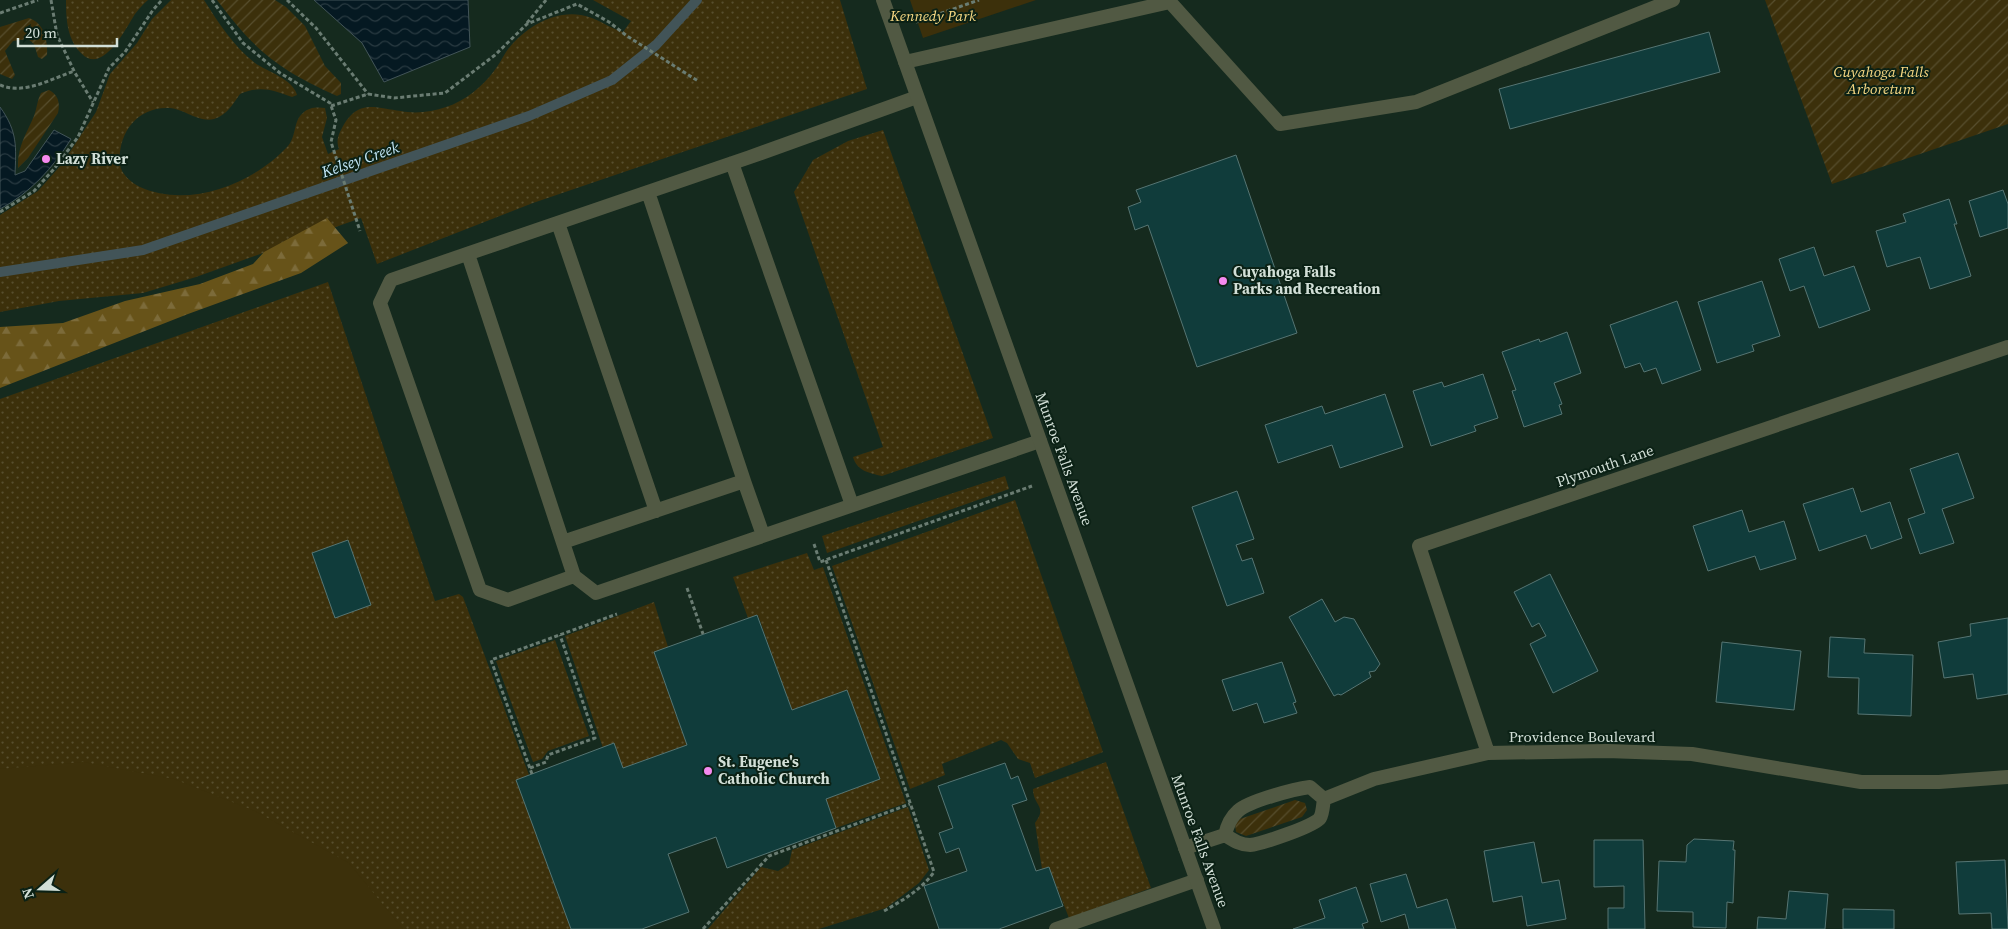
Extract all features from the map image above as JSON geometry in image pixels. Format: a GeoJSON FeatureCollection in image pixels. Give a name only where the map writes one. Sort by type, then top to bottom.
{"type":"FeatureCollection","features":[{"type":"Feature","properties":{"kind":"street","name":"Munroe Falls Avenue"},"geometry":{"type":"LineString","coordinates":[[883,0],[1214,929]]}},
{"type":"Feature","properties":{"kind":"street"},"geometry":{"type":"LineString","coordinates":[[905,62],[1170,2],[1280,124],[1416,102],[1673,0]]}},
{"type":"Feature","properties":{"kind":"street"},"geometry":{"type":"LineString","coordinates":[[574,576],[508,600],[480,590],[380,303],[391,280],[732,163],[917,97]]}},
{"type":"Feature","properties":{"kind":"street"},"geometry":{"type":"LineString","coordinates":[[732,163],[852,504]]}},
{"type":"Feature","properties":{"kind":"street"},"geometry":{"type":"LineString","coordinates":[[648,192],[763,535]]}},
{"type":"Feature","properties":{"kind":"street"},"geometry":{"type":"LineString","coordinates":[[558,223],[656,511]]}},
{"type":"Feature","properties":{"kind":"street"},"geometry":{"type":"LineString","coordinates":[[468,254],[574,576],[596,592],[1040,441]]}},
{"type":"Feature","properties":{"kind":"street","name":"Plymouth Lane"},"geometry":{"type":"LineString","coordinates":[[1488,754],[1420,546],[2008,348]]}},
{"type":"Feature","properties":{"kind":"street"},"geometry":{"type":"LineString","coordinates":[[563,542],[744,482]]}},
{"type":"Feature","properties":{"kind":"street","name":"Providence Boulevard"},"geometry":{"type":"LineString","coordinates":[[1324,799],[1374,779],[1488,754],[1607,751],[1692,754],[1861,782],[1939,782],[2008,777]]}},
{"type":"Feature","properties":{"kind":"street"},"geometry":{"type":"LineString","coordinates":[[1185,848],[1225,836],[1238,843],[1251,845],[1304,827],[1320,818],[1324,799],[1310,787],[1288,791],[1238,811],[1228,824],[1225,836]]}},
{"type":"Feature","properties":{"kind":"street"},"geometry":{"type":"LineString","coordinates":[[1056,929],[1197,880]]}},
{"type":"Feature","properties":{"kind":"path"},"geometry":{"type":"LineString","coordinates":[[0,13],[38,0]]}},
{"type":"Feature","properties":{"kind":"path"},"geometry":{"type":"LineString","coordinates":[[51,0],[57,35],[74,70],[93,102]]}},
{"type":"Feature","properties":{"kind":"path"},"geometry":{"type":"LineString","coordinates":[[0,212],[19,202],[43,182],[78,137],[109,68],[125,52],[153,10],[162,0]]}},
{"type":"Feature","properties":{"kind":"path"},"geometry":{"type":"LineString","coordinates":[[212,0],[243,43],[280,73],[330,103],[336,120],[331,142],[360,231]]}},
{"type":"Feature","properties":{"kind":"path"},"geometry":{"type":"LineString","coordinates":[[287,0],[316,28],[368,94]]}},
{"type":"Feature","properties":{"kind":"path"},"geometry":{"type":"LineString","coordinates":[[331,106],[368,94],[394,98],[445,93],[495,55],[527,24],[546,0]]}},
{"type":"Feature","properties":{"kind":"path"},"geometry":{"type":"LineString","coordinates":[[894,29],[979,0]]}},
{"type":"Feature","properties":{"kind":"path"},"geometry":{"type":"LineString","coordinates":[[527,24],[577,4],[609,22],[626,36],[698,81]]}},
{"type":"Feature","properties":{"kind":"path"},"geometry":{"type":"LineString","coordinates":[[0,85],[10,89],[29,87],[74,70]]}},
{"type":"Feature","properties":{"kind":"path"},"geometry":{"type":"LineString","coordinates":[[804,546],[814,542],[820,562],[1053,478]]}},
{"type":"Feature","properties":{"kind":"path"},"geometry":{"type":"LineString","coordinates":[[826,560],[934,872],[928,881],[905,899],[884,911]]}},
{"type":"Feature","properties":{"kind":"path"},"geometry":{"type":"LineString","coordinates":[[678,592],[696,585]]}},
{"type":"Feature","properties":{"kind":"path"},"geometry":{"type":"LineString","coordinates":[[687,588],[703,634]]}},
{"type":"Feature","properties":{"kind":"path"},"geometry":{"type":"LineString","coordinates":[[532,774],[491,660],[623,612]]}},
{"type":"Feature","properties":{"kind":"path"},"geometry":{"type":"LineString","coordinates":[[530,768],[546,762],[548,755],[595,738],[560,635]]}},
{"type":"Feature","properties":{"kind":"path"},"geometry":{"type":"LineString","coordinates":[[703,929],[769,856],[910,804]]}},
{"type":"Feature","properties":{"kind":"green space"},"geometry":{"type":"Polygon","coordinates":[[[66,0],[148,0],[135,14],[113,47],[98,59],[90,59],[82,54],[70,36],[66,0]]]}},
{"type":"Feature","properties":{"kind":"green space"},"geometry":{"type":"Polygon","coordinates":[[[171,0],[204,0],[240,50],[255,63],[285,80],[295,89],[297,95],[292,97],[279,92],[260,89],[247,91],[240,94],[226,112],[219,117],[208,120],[170,108],[147,112],[138,117],[131,124],[122,143],[120,165],[122,172],[127,178],[140,187],[159,193],[199,194],[219,189],[257,172],[274,160],[288,146],[300,116],[310,109],[325,108],[327,118],[322,137],[328,154],[339,149],[338,141],[341,131],[354,112],[361,109],[375,107],[418,112],[435,110],[453,104],[473,93],[484,83],[496,69],[506,52],[521,36],[529,29],[549,18],[570,14],[581,15],[623,32],[631,21],[593,0],[840,0],[867,89],[533,203],[377,264],[361,218],[196,277],[143,293],[59,301],[0,312],[0,215],[38,191],[62,164],[96,112],[110,74],[137,43],[152,19],[171,0]]]}},
{"type":"Feature","properties":{"kind":"green space"},"geometry":{"type":"Polygon","coordinates":[[[217,0],[275,0],[286,7],[305,26],[325,66],[341,83],[341,94],[337,96],[283,67],[244,33],[217,0]]]}},
{"type":"Feature","properties":{"kind":"green space","name":"Kennedy Park"},"geometry":{"type":"Polygon","coordinates":[[[910,0],[1036,0],[923,38],[910,0]]]}},
{"type":"Feature","properties":{"kind":"green space","name":"Cuyahoga Falls Arboretum"},"geometry":{"type":"Polygon","coordinates":[[[1765,0],[2008,0],[2008,124],[1832,184],[1765,0]]]}},
{"type":"Feature","properties":{"kind":"green space"},"geometry":{"type":"Polygon","coordinates":[[[29,18],[42,28],[47,44],[47,55],[42,59],[38,57],[34,44],[28,39],[13,41],[5,51],[15,75],[12,79],[0,74],[0,27],[29,18]]]}},
{"type":"Feature","properties":{"kind":"green space"},"geometry":{"type":"Polygon","coordinates":[[[49,90],[55,94],[58,100],[58,113],[28,158],[18,168],[21,147],[41,93],[49,90]]]}},
{"type":"Feature","properties":{"kind":"green space"},"geometry":{"type":"Polygon","coordinates":[[[883,130],[993,438],[882,476],[861,468],[853,457],[883,447],[794,192],[813,160],[848,141],[883,130]]]}},
{"type":"Feature","properties":{"kind":"green space"},"geometry":{"type":"Polygon","coordinates":[[[327,218],[348,243],[301,273],[188,314],[0,388],[0,327],[63,323],[125,301],[200,284],[253,264],[264,252],[327,218]]]}},
{"type":"Feature","properties":{"kind":"green space"},"geometry":{"type":"Polygon","coordinates":[[[328,282],[435,601],[459,594],[463,597],[529,775],[517,780],[571,929],[0,929],[0,399],[328,282]]]}},
{"type":"Feature","properties":{"kind":"green space"},"geometry":{"type":"Polygon","coordinates":[[[1005,476],[1009,489],[827,553],[822,536],[1005,476]]]}},
{"type":"Feature","properties":{"kind":"green space"},"geometry":{"type":"Polygon","coordinates":[[[1015,500],[1103,752],[1035,778],[1030,763],[1018,759],[1007,743],[1001,740],[942,764],[945,775],[910,789],[832,566],[1015,500]]]}},
{"type":"Feature","properties":{"kind":"green space"},"geometry":{"type":"Polygon","coordinates":[[[807,553],[814,570],[823,567],[906,803],[836,828],[826,799],[880,779],[847,690],[792,710],[758,615],[748,618],[733,577],[807,553]]]}},
{"type":"Feature","properties":{"kind":"green space"},"geometry":{"type":"Polygon","coordinates":[[[654,602],[668,647],[654,653],[687,745],[623,768],[614,744],[603,748],[565,636],[654,602]]]}},
{"type":"Feature","properties":{"kind":"green space"},"geometry":{"type":"Polygon","coordinates":[[[555,640],[589,736],[548,751],[542,759],[533,762],[496,661],[555,640]]]}},
{"type":"Feature","properties":{"kind":"green space"},"geometry":{"type":"Polygon","coordinates":[[[83,762],[174,779],[255,811],[349,863],[403,929],[0,929],[0,769],[83,762]]]}},
{"type":"Feature","properties":{"kind":"green space"},"geometry":{"type":"Polygon","coordinates":[[[1106,762],[1151,888],[1069,918],[1049,867],[1042,869],[1035,823],[1039,817],[1040,809],[1033,789],[1106,762]]]}},
{"type":"Feature","properties":{"kind":"green space"},"geometry":{"type":"Polygon","coordinates":[[[1295,800],[1305,803],[1307,810],[1302,817],[1246,836],[1236,832],[1235,824],[1240,819],[1295,800]]]}},
{"type":"Feature","properties":{"kind":"green space"},"geometry":{"type":"Polygon","coordinates":[[[908,807],[929,870],[919,883],[886,908],[819,929],[708,929],[761,867],[778,871],[789,864],[792,850],[908,807]]]}},
{"type":"Feature","properties":{"kind":"water"},"geometry":{"type":"Polygon","coordinates":[[[314,0],[468,0],[470,47],[384,82],[362,43],[314,0]]]}},
{"type":"Feature","properties":{"kind":"water","name":"Lazy River"},"geometry":{"type":"Polygon","coordinates":[[[0,107],[10,124],[15,140],[15,175],[25,171],[54,130],[71,139],[57,160],[40,179],[11,203],[0,209],[0,107]]]}},
{"type":"Feature","properties":{"kind":"building"},"geometry":{"type":"Polygon","coordinates":[[[1709,32],[1720,72],[1510,129],[1499,89],[1709,32]]]}},
{"type":"Feature","properties":{"kind":"building","name":"Cuyahoga Falls Parks and Recreation"},"geometry":{"type":"Polygon","coordinates":[[[1236,155],[1297,333],[1197,367],[1148,225],[1135,230],[1128,207],[1141,202],[1136,190],[1236,155]]]}},
{"type":"Feature","properties":{"kind":"building"},"geometry":{"type":"Polygon","coordinates":[[[2003,190],[2008,204],[2008,228],[1980,237],[1969,201],[2003,190]]]}},
{"type":"Feature","properties":{"kind":"building"},"geometry":{"type":"Polygon","coordinates":[[[1949,199],[1957,224],[1954,224],[1971,276],[1930,289],[1920,257],[1887,267],[1876,231],[1906,222],[1903,214],[1949,199]]]}},
{"type":"Feature","properties":{"kind":"building"},"geometry":{"type":"Polygon","coordinates":[[[1814,247],[1824,276],[1854,266],[1870,310],[1819,328],[1804,286],[1790,291],[1779,259],[1814,247]]]}},
{"type":"Feature","properties":{"kind":"building"},"geometry":{"type":"Polygon","coordinates":[[[1762,281],[1780,336],[1752,345],[1754,351],[1717,363],[1698,302],[1762,281]]]}},
{"type":"Feature","properties":{"kind":"building"},"geometry":{"type":"Polygon","coordinates":[[[1677,301],[1701,370],[1662,384],[1656,368],[1644,372],[1640,363],[1625,368],[1610,325],[1677,301]]]}},
{"type":"Feature","properties":{"kind":"building"},"geometry":{"type":"Polygon","coordinates":[[[1567,332],[1581,373],[1554,383],[1562,404],[1559,405],[1562,414],[1524,427],[1512,391],[1516,390],[1502,352],[1539,339],[1540,342],[1567,332]]]}},
{"type":"Feature","properties":{"kind":"building"},"geometry":{"type":"Polygon","coordinates":[[[1483,374],[1498,418],[1474,426],[1476,431],[1431,446],[1413,391],[1442,382],[1444,387],[1483,374]]]}},
{"type":"Feature","properties":{"kind":"building"},"geometry":{"type":"Polygon","coordinates":[[[1385,394],[1403,447],[1340,468],[1332,445],[1278,463],[1265,425],[1322,406],[1325,414],[1385,394]]]}},
{"type":"Feature","properties":{"kind":"building"},"geometry":{"type":"Polygon","coordinates":[[[1958,453],[1974,498],[1942,509],[1954,543],[1920,554],[1908,519],[1925,513],[1910,469],[1958,453]]]}},
{"type":"Feature","properties":{"kind":"building"},"geometry":{"type":"Polygon","coordinates":[[[1853,488],[1861,512],[1890,502],[1902,538],[1871,549],[1866,535],[1819,551],[1803,504],[1853,488]]]}},
{"type":"Feature","properties":{"kind":"building"},"geometry":{"type":"Polygon","coordinates":[[[1237,491],[1254,539],[1236,545],[1242,561],[1252,558],[1264,593],[1227,606],[1192,507],[1237,491]]]}},
{"type":"Feature","properties":{"kind":"building"},"geometry":{"type":"Polygon","coordinates":[[[1742,510],[1749,532],[1784,521],[1796,559],[1760,570],[1755,556],[1708,571],[1693,526],[1742,510]]]}},
{"type":"Feature","properties":{"kind":"building"},"geometry":{"type":"Polygon","coordinates":[[[348,540],[371,605],[335,618],[312,553],[348,540]]]}},
{"type":"Feature","properties":{"kind":"building"},"geometry":{"type":"Polygon","coordinates":[[[1550,574],[1598,671],[1553,693],[1530,644],[1546,636],[1539,623],[1532,627],[1514,592],[1550,574]]]}},
{"type":"Feature","properties":{"kind":"building"},"geometry":{"type":"Polygon","coordinates":[[[1322,599],[1335,622],[1344,617],[1354,619],[1380,664],[1375,671],[1369,672],[1371,677],[1341,695],[1334,696],[1289,617],[1322,599]]]}},
{"type":"Feature","properties":{"kind":"building","name":"St. Eugene's Catholic Church"},"geometry":{"type":"Polygon","coordinates":[[[757,615],[792,710],[847,690],[880,779],[826,799],[836,828],[727,868],[716,837],[668,854],[689,912],[642,929],[571,929],[516,780],[614,743],[623,768],[687,745],[654,652],[757,615]]]}},
{"type":"Feature","properties":{"kind":"building"},"geometry":{"type":"Polygon","coordinates":[[[2008,618],[2008,694],[1977,699],[1973,674],[1944,678],[1938,642],[1971,636],[1970,624],[2008,618]]]}},
{"type":"Feature","properties":{"kind":"building"},"geometry":{"type":"Polygon","coordinates":[[[1830,637],[1865,639],[1864,653],[1913,655],[1911,716],[1858,714],[1859,678],[1828,677],[1830,637]]]}},
{"type":"Feature","properties":{"kind":"building"},"geometry":{"type":"Polygon","coordinates":[[[1722,642],[1801,651],[1794,710],[1716,702],[1722,642]]]}},
{"type":"Feature","properties":{"kind":"building"},"geometry":{"type":"Polygon","coordinates":[[[1282,662],[1296,702],[1293,703],[1297,713],[1264,723],[1257,703],[1233,711],[1222,680],[1282,662]]]}},
{"type":"Feature","properties":{"kind":"building"},"geometry":{"type":"Polygon","coordinates":[[[1005,763],[1011,779],[1018,776],[1027,800],[1012,805],[1036,871],[1049,867],[1063,906],[999,929],[939,929],[924,886],[967,871],[959,848],[946,853],[939,833],[953,828],[938,786],[1005,763]]]}},
{"type":"Feature","properties":{"kind":"building"},"geometry":{"type":"Polygon","coordinates":[[[1694,839],[1734,841],[1733,903],[1727,902],[1726,928],[1693,927],[1693,912],[1657,911],[1659,861],[1686,862],[1687,845],[1694,839]]]}},
{"type":"Feature","properties":{"kind":"building"},"geometry":{"type":"Polygon","coordinates":[[[1594,840],[1643,840],[1645,929],[1608,929],[1608,908],[1624,908],[1624,886],[1594,887],[1594,840]]]}},
{"type":"Feature","properties":{"kind":"building"},"geometry":{"type":"Polygon","coordinates":[[[1534,842],[1542,883],[1559,880],[1566,919],[1527,926],[1522,896],[1493,902],[1484,851],[1534,842]]]}},
{"type":"Feature","properties":{"kind":"building"},"geometry":{"type":"Polygon","coordinates":[[[2005,860],[2008,929],[1992,929],[1991,913],[1959,914],[1956,862],[2005,860]]]}},
{"type":"Feature","properties":{"kind":"building"},"geometry":{"type":"Polygon","coordinates":[[[1406,874],[1417,908],[1447,899],[1456,929],[1409,929],[1405,914],[1381,922],[1370,884],[1406,874]]]}},
{"type":"Feature","properties":{"kind":"building"},"geometry":{"type":"Polygon","coordinates":[[[1356,887],[1368,922],[1362,924],[1364,929],[1293,929],[1325,918],[1319,900],[1356,887]]]}},
{"type":"Feature","properties":{"kind":"building"},"geometry":{"type":"Polygon","coordinates":[[[1789,891],[1828,894],[1825,929],[1757,929],[1758,917],[1786,919],[1789,891]]]}},
{"type":"Feature","properties":{"kind":"building"},"geometry":{"type":"Polygon","coordinates":[[[1843,909],[1894,910],[1894,929],[1843,929],[1843,909]]]}},
{"type":"Feature","properties":{"kind":"waterway","name":"Kelsey Creek"},"geometry":{"type":"LineString","coordinates":[[0,272],[143,250],[529,116],[612,80],[656,45],[697,0]]}},
{"type":"Feature","properties":{"kind":"place","name":"Lazy River"},"geometry":{"type":"Point","coordinates":[46,159]}},
{"type":"Feature","properties":{"kind":"place","name":"Cuyahoga Falls Parks and Recreation"},"geometry":{"type":"Point","coordinates":[1223,281]}},
{"type":"Feature","properties":{"kind":"place","name":"St. Eugene's Catholic Church"},"geometry":{"type":"Point","coordinates":[708,771]}}]}
